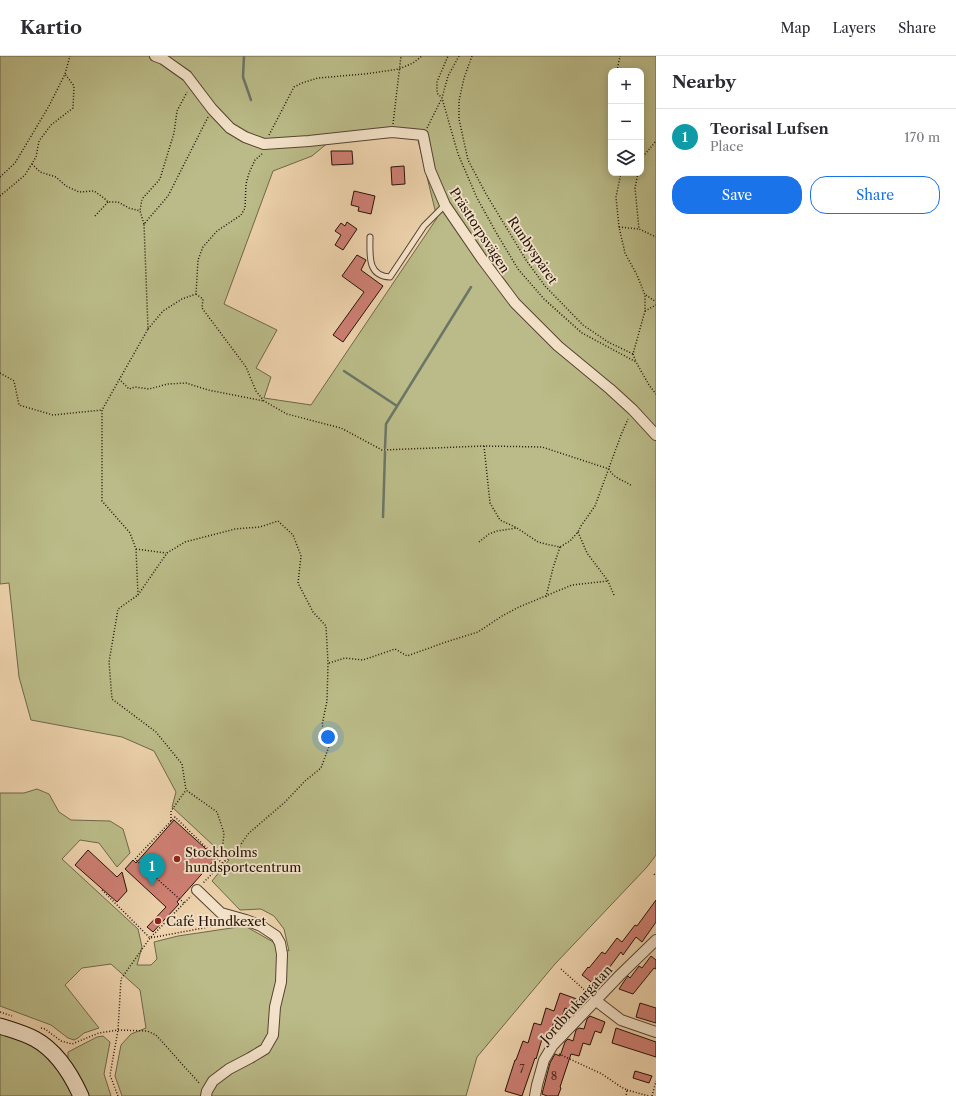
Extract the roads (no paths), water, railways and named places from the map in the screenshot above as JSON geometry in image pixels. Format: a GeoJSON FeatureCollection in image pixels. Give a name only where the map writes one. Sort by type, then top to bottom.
{"type":"FeatureCollection","features":[{"type":"Feature","properties":{"kind":"street","name":"Prästtorpsvägen"},"geometry":{"type":"LineString","coordinates":[[155,56],[163,59],[187,76],[212,109],[230,128],[245,137],[264,144],[310,141],[392,132],[424,135],[430,170],[445,205],[515,304],[558,346],[633,410],[656,435]]}},
{"type":"Feature","properties":{"kind":"street"},"geometry":{"type":"LineString","coordinates":[[197,890],[221,913],[246,920],[260,926],[276,936],[280,944],[282,954],[281,982],[275,1007],[273,1035],[265,1049],[229,1069],[213,1081],[207,1093]]}},
{"type":"Feature","properties":{"kind":"street","name":"Jordbrukargatan"},"geometry":{"type":"LineString","coordinates":[[535,1096],[536,1085],[544,1060],[553,1045],[595,1000],[656,940]]}},
{"type":"Feature","properties":{"kind":"street"},"geometry":{"type":"LineString","coordinates":[[595,1000],[621,1020],[656,1032]]}},
{"type":"Feature","properties":{"kind":"street"},"geometry":{"type":"LineString","coordinates":[[0,1026],[35,1039],[48,1048],[58,1058],[81,1096]]}},
{"type":"Feature","properties":{"kind":"lane"},"geometry":{"type":"LineString","coordinates":[[370,237],[370,257],[372,269],[381,276],[390,277],[424,226],[445,205]]}},
{"type":"Feature","properties":{"kind":"waterway"},"geometry":{"type":"LineString","coordinates":[[244,56],[243,77],[251,100]]}},
{"type":"Feature","properties":{"kind":"waterway"},"geometry":{"type":"LineString","coordinates":[[385,448],[386,424],[471,287]]}},
{"type":"Feature","properties":{"kind":"waterway"},"geometry":{"type":"LineString","coordinates":[[344,371],[397,406]]}},
{"type":"Feature","properties":{"kind":"waterway"},"geometry":{"type":"LineString","coordinates":[[383,517],[385,452]]}},
{"type":"Feature","properties":{"kind":"place","name":"Stockholms hundsportcentrum"},"geometry":{"type":"Point","coordinates":[177,859]}},
{"type":"Feature","properties":{"kind":"place","name":"Teorisal Lufsen"},"geometry":{"type":"Point","coordinates":[152,886]}},
{"type":"Feature","properties":{"kind":"place","name":"Café Hundkexet"},"geometry":{"type":"Point","coordinates":[158,921]}}]}
